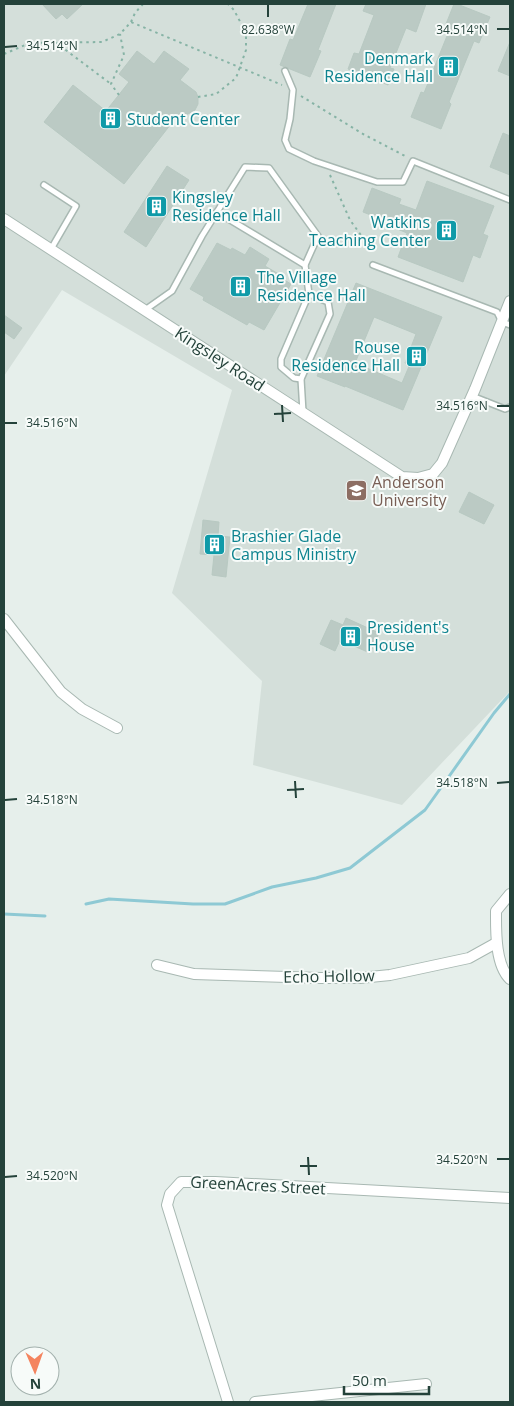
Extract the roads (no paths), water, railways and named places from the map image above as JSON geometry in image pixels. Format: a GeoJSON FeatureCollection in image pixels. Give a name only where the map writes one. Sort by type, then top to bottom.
{"type":"FeatureCollection","features":[{"type":"Feature","properties":{"kind":"street","name":"Kingsley Road"},"geometry":{"type":"LineString","coordinates":[[4,219],[402,477],[418,478],[433,474],[442,464],[506,324],[510,301]]}},
{"type":"Feature","properties":{"kind":"street"},"geometry":{"type":"LineString","coordinates":[[4,619],[61,692],[82,709],[117,728]]}},
{"type":"Feature","properties":{"kind":"street"},"geometry":{"type":"LineString","coordinates":[[510,894],[496,911],[496,943],[505,974],[510,979]]}},
{"type":"Feature","properties":{"kind":"street","name":"Echo Hollow"},"geometry":{"type":"LineString","coordinates":[[157,965],[194,974],[360,978],[390,975],[469,958],[496,943]]}},
{"type":"Feature","properties":{"kind":"street","name":"GreenAcres Street"},"geometry":{"type":"LineString","coordinates":[[228,1402],[167,1205],[170,1194],[180,1182],[215,1182],[510,1198]]}},
{"type":"Feature","properties":{"kind":"street"},"geometry":{"type":"LineString","coordinates":[[255,1402],[426,1384]]}},
{"type":"Feature","properties":{"kind":"lane"},"geometry":{"type":"LineString","coordinates":[[285,71],[293,90],[290,119],[285,140],[289,149],[314,161],[377,182],[404,182],[413,161],[510,200]]}},
{"type":"Feature","properties":{"kind":"lane"},"geometry":{"type":"LineString","coordinates":[[145,310],[172,291],[202,236],[245,167],[269,168],[318,236],[304,265],[309,294],[281,359],[281,367],[294,378],[301,379]]}},
{"type":"Feature","properties":{"kind":"lane"},"geometry":{"type":"LineString","coordinates":[[44,185],[76,206],[51,249]]}},
{"type":"Feature","properties":{"kind":"lane"},"geometry":{"type":"LineString","coordinates":[[217,212],[304,265]]}},
{"type":"Feature","properties":{"kind":"lane"},"geometry":{"type":"LineString","coordinates":[[373,265],[497,312],[506,324]]}},
{"type":"Feature","properties":{"kind":"lane"},"geometry":{"type":"LineString","coordinates":[[303,413],[301,379],[330,314],[328,302],[309,294]]}},
{"type":"Feature","properties":{"kind":"lane"},"geometry":{"type":"LineString","coordinates":[[472,396],[509,409]]}},
{"type":"Feature","properties":{"kind":"waterway"},"geometry":{"type":"LineString","coordinates":[[86,904],[109,899],[225,904],[272,887],[316,878],[350,868],[425,810],[494,713],[510,694]]}},
{"type":"Feature","properties":{"kind":"waterway"},"geometry":{"type":"LineString","coordinates":[[4,914],[45,916]]}},
{"type":"Feature","properties":{"kind":"place","name":"Denmark Residence Hall"},"geometry":{"type":"Point","coordinates":[449,67]}},
{"type":"Feature","properties":{"kind":"place","name":"Student Center"},"geometry":{"type":"Point","coordinates":[111,119]}},
{"type":"Feature","properties":{"kind":"place","name":"Kingsley Residence Hall"},"geometry":{"type":"Point","coordinates":[156,206]}},
{"type":"Feature","properties":{"kind":"place","name":"Watkins Teaching Center"},"geometry":{"type":"Point","coordinates":[446,231]}},
{"type":"Feature","properties":{"kind":"place","name":"The Village Residence Hall"},"geometry":{"type":"Point","coordinates":[241,286]}},
{"type":"Feature","properties":{"kind":"place","name":"Rouse Residence Hall"},"geometry":{"type":"Point","coordinates":[416,356]}},
{"type":"Feature","properties":{"kind":"place","name":"Anderson University"},"geometry":{"type":"Point","coordinates":[356,491]}},
{"type":"Feature","properties":{"kind":"place","name":"Brashier Glade Campus Ministry"},"geometry":{"type":"Point","coordinates":[215,545]}},
{"type":"Feature","properties":{"kind":"place","name":"President's House"},"geometry":{"type":"Point","coordinates":[351,636]}}]}
